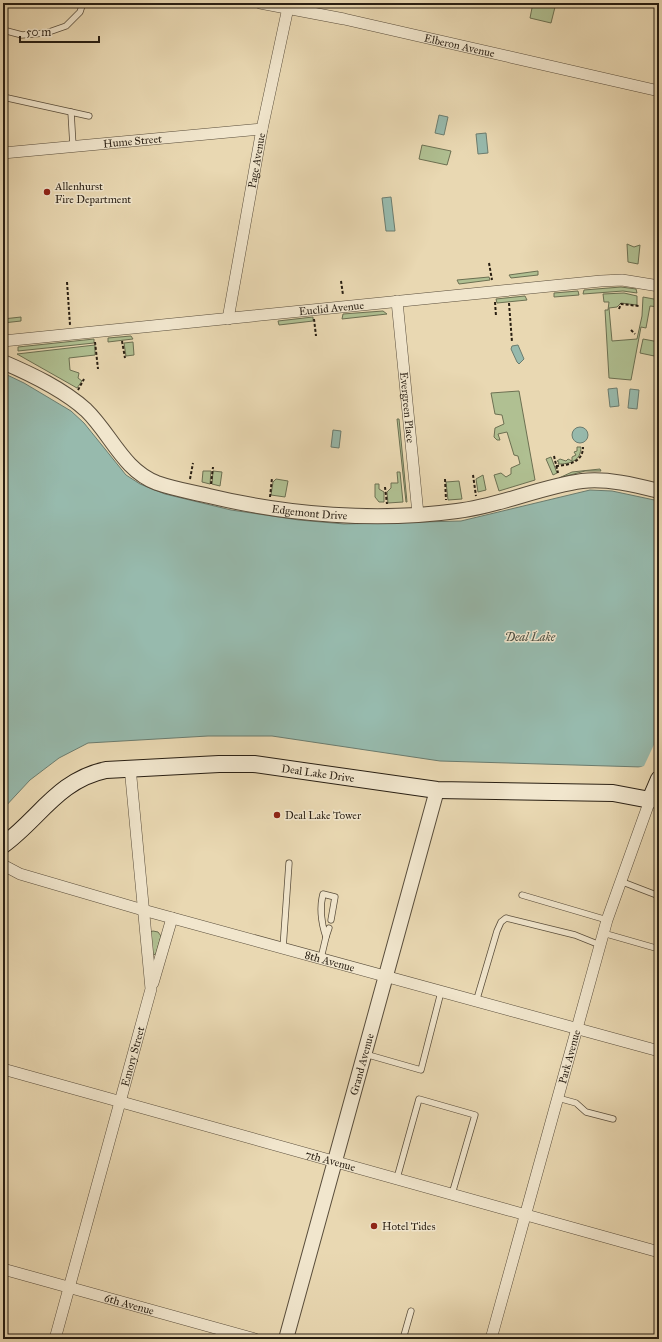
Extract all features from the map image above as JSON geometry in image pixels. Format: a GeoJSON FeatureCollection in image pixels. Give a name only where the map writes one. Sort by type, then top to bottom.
{"type":"FeatureCollection","features":[{"type":"Feature","properties":{"kind":"main road","name":"Deal Lake Drive"},"geometry":{"type":"LineString","coordinates":[[3,845],[47,803],[74,782],[98,771],[130,767],[254,764],[437,790],[612,793],[654,802]]}},
{"type":"Feature","properties":{"kind":"main road","name":"Park Avenue"},"geometry":{"type":"LineString","coordinates":[[654,802],[659,779]]}},
{"type":"Feature","properties":{"kind":"street","name":"Elberon Avenue"},"geometry":{"type":"LineString","coordinates":[[260,3],[288,5],[659,91]]}},
{"type":"Feature","properties":{"kind":"street","name":"Page Avenue"},"geometry":{"type":"LineString","coordinates":[[228,319],[262,129],[288,5]]}},
{"type":"Feature","properties":{"kind":"street","name":"Hume Street"},"geometry":{"type":"LineString","coordinates":[[3,153],[262,129]]}},
{"type":"Feature","properties":{"kind":"street","name":"Euclid Avenue"},"geometry":{"type":"LineString","coordinates":[[3,341],[601,281],[622,280],[659,286]]}},
{"type":"Feature","properties":{"kind":"street","name":"Evergreen Place"},"geometry":{"type":"LineString","coordinates":[[397,301],[418,514]]}},
{"type":"Feature","properties":{"kind":"street","name":"Edgemont Drive"},"geometry":{"type":"LineString","coordinates":[[3,362],[32,375],[72,399],[94,420],[132,466],[143,475],[157,483],[224,500],[286,510],[345,515],[418,514],[456,511],[488,506],[582,481],[606,481],[659,491]]}},
{"type":"Feature","properties":{"kind":"street","name":"Emory Street"},"geometry":{"type":"LineString","coordinates":[[55,1339],[122,1102],[151,989],[130,767]]}},
{"type":"Feature","properties":{"kind":"street","name":"Grand Avenue"},"geometry":{"type":"LineString","coordinates":[[286,1339],[437,790]]}},
{"type":"Feature","properties":{"kind":"street","name":"Park Avenue"},"geometry":{"type":"LineString","coordinates":[[491,1339],[606,920],[620,881],[654,802]]}},
{"type":"Feature","properties":{"kind":"street","name":"8th Avenue"},"geometry":{"type":"LineString","coordinates":[[3,865],[20,874],[143,910],[659,1051]]}},
{"type":"Feature","properties":{"kind":"street"},"geometry":{"type":"LineString","coordinates":[[151,989],[172,918]]}},
{"type":"Feature","properties":{"kind":"street","name":"7th Avenue"},"geometry":{"type":"LineString","coordinates":[[3,1069],[335,1162],[525,1213],[659,1252]]}},
{"type":"Feature","properties":{"kind":"street","name":"6th Avenue"},"geometry":{"type":"LineString","coordinates":[[3,1269],[255,1339]]}},
{"type":"Feature","properties":{"kind":"lane"},"geometry":{"type":"LineString","coordinates":[[3,30],[22,35],[46,33],[66,26],[80,12],[84,3]]}},
{"type":"Feature","properties":{"kind":"lane"},"geometry":{"type":"LineString","coordinates":[[3,97],[89,116]]}},
{"type":"Feature","properties":{"kind":"lane"},"geometry":{"type":"LineString","coordinates":[[71,112],[73,146]]}},
{"type":"Feature","properties":{"kind":"lane"},"geometry":{"type":"LineString","coordinates":[[283,948],[289,863]]}},
{"type":"Feature","properties":{"kind":"lane"},"geometry":{"type":"LineString","coordinates":[[620,881],[659,896]]}},
{"type":"Feature","properties":{"kind":"lane"},"geometry":{"type":"LineString","coordinates":[[326,937],[322,926],[320,907],[323,894],[336,897],[331,920]]}},
{"type":"Feature","properties":{"kind":"lane"},"geometry":{"type":"LineString","coordinates":[[522,895],[606,920]]}},
{"type":"Feature","properties":{"kind":"lane"},"geometry":{"type":"LineString","coordinates":[[476,1002],[497,931],[501,922],[506,918],[575,935],[600,945]]}},
{"type":"Feature","properties":{"kind":"lane"},"geometry":{"type":"LineString","coordinates":[[321,958],[328,928]]}},
{"type":"Feature","properties":{"kind":"lane"},"geometry":{"type":"LineString","coordinates":[[603,933],[659,949]]}},
{"type":"Feature","properties":{"kind":"lane"},"geometry":{"type":"LineString","coordinates":[[365,1054],[421,1070],[441,992]]}},
{"type":"Feature","properties":{"kind":"lane"},"geometry":{"type":"LineString","coordinates":[[558,1098],[576,1103],[586,1112],[613,1119]]}},
{"type":"Feature","properties":{"kind":"lane"},"geometry":{"type":"LineString","coordinates":[[397,1178],[419,1099],[475,1115],[452,1194]]}},
{"type":"Feature","properties":{"kind":"lane"},"geometry":{"type":"LineString","coordinates":[[403,1339],[411,1311]]}},
{"type":"Feature","properties":{"kind":"path"},"geometry":{"type":"LineString","coordinates":[[489,263],[492,280]]}},
{"type":"Feature","properties":{"kind":"path"},"geometry":{"type":"LineString","coordinates":[[341,281],[343,295]]}},
{"type":"Feature","properties":{"kind":"path"},"geometry":{"type":"LineString","coordinates":[[67,282],[71,334]]}},
{"type":"Feature","properties":{"kind":"path"},"geometry":{"type":"LineString","coordinates":[[494,299],[496,316]]}},
{"type":"Feature","properties":{"kind":"path"},"geometry":{"type":"LineString","coordinates":[[508,303],[512,342]]}},
{"type":"Feature","properties":{"kind":"path"},"geometry":{"type":"LineString","coordinates":[[619,309],[621,304],[639,306]]}},
{"type":"Feature","properties":{"kind":"path"},"geometry":{"type":"LineString","coordinates":[[631,330],[635,334]]}},
{"type":"Feature","properties":{"kind":"path"},"geometry":{"type":"LineString","coordinates":[[316,331],[316,336]]}},
{"type":"Feature","properties":{"kind":"path"},"geometry":{"type":"LineString","coordinates":[[122,341],[125,358]]}},
{"type":"Feature","properties":{"kind":"path"},"geometry":{"type":"LineString","coordinates":[[95,347],[98,369]]}},
{"type":"Feature","properties":{"kind":"path"},"geometry":{"type":"LineString","coordinates":[[79,388],[84,379]]}},
{"type":"Feature","properties":{"kind":"path"},"geometry":{"type":"LineString","coordinates":[[556,466],[577,461],[583,447]]}},
{"type":"Feature","properties":{"kind":"path"},"geometry":{"type":"LineString","coordinates":[[554,456],[557,470]]}},
{"type":"Feature","properties":{"kind":"path"},"geometry":{"type":"LineString","coordinates":[[190,481],[193,463]]}},
{"type":"Feature","properties":{"kind":"path"},"geometry":{"type":"LineString","coordinates":[[211,485],[213,467]]}},
{"type":"Feature","properties":{"kind":"path"},"geometry":{"type":"LineString","coordinates":[[474,474],[476,495]]}},
{"type":"Feature","properties":{"kind":"path"},"geometry":{"type":"LineString","coordinates":[[270,498],[272,478]]}},
{"type":"Feature","properties":{"kind":"path"},"geometry":{"type":"LineString","coordinates":[[445,479],[446,499]]}},
{"type":"Feature","properties":{"kind":"path"},"geometry":{"type":"LineString","coordinates":[[385,487],[387,506]]}},
{"type":"Feature","properties":{"kind":"green space"},"geometry":{"type":"Polygon","coordinates":[[[533,3],[556,3],[551,23],[530,18],[533,3]]]}},
{"type":"Feature","properties":{"kind":"green space"},"geometry":{"type":"Polygon","coordinates":[[[422,145],[451,151],[447,165],[419,159],[422,145]]]}},
{"type":"Feature","properties":{"kind":"green space"},"geometry":{"type":"Polygon","coordinates":[[[627,244],[634,247],[640,245],[638,264],[628,262],[627,244]]]}},
{"type":"Feature","properties":{"kind":"green space"},"geometry":{"type":"Polygon","coordinates":[[[538,271],[538,275],[511,278],[509,275],[538,271]]]}},
{"type":"Feature","properties":{"kind":"green space"},"geometry":{"type":"Polygon","coordinates":[[[489,277],[490,280],[459,284],[457,280],[489,277]]]}},
{"type":"Feature","properties":{"kind":"green space"},"geometry":{"type":"Polygon","coordinates":[[[621,287],[636,289],[637,293],[623,291],[583,294],[584,290],[621,287]]]}},
{"type":"Feature","properties":{"kind":"green space"},"geometry":{"type":"Polygon","coordinates":[[[578,291],[579,295],[554,297],[554,293],[578,291]]]}},
{"type":"Feature","properties":{"kind":"green space"},"geometry":{"type":"Polygon","coordinates":[[[624,293],[637,296],[637,305],[621,303],[617,307],[609,308],[612,341],[637,339],[642,316],[643,297],[659,300],[659,307],[650,306],[646,328],[641,327],[631,380],[609,378],[605,310],[608,310],[609,302],[604,302],[603,294],[624,293]]]}},
{"type":"Feature","properties":{"kind":"green space"},"geometry":{"type":"Polygon","coordinates":[[[525,296],[527,300],[497,303],[496,299],[525,296]]]}},
{"type":"Feature","properties":{"kind":"green space"},"geometry":{"type":"Polygon","coordinates":[[[383,311],[387,314],[342,319],[343,314],[383,311]]]}},
{"type":"Feature","properties":{"kind":"green space"},"geometry":{"type":"Polygon","coordinates":[[[21,317],[21,321],[3,323],[3,319],[21,317]]]}},
{"type":"Feature","properties":{"kind":"green space"},"geometry":{"type":"Polygon","coordinates":[[[313,317],[313,321],[279,325],[278,321],[313,317]]]}},
{"type":"Feature","properties":{"kind":"green space"},"geometry":{"type":"Polygon","coordinates":[[[131,336],[133,339],[108,342],[108,338],[131,336]]]}},
{"type":"Feature","properties":{"kind":"green space"},"geometry":{"type":"Polygon","coordinates":[[[94,339],[94,343],[18,351],[18,347],[94,339]]]}},
{"type":"Feature","properties":{"kind":"green space"},"geometry":{"type":"Polygon","coordinates":[[[643,339],[659,342],[659,357],[640,353],[643,339]]]}},
{"type":"Feature","properties":{"kind":"green space"},"geometry":{"type":"Polygon","coordinates":[[[133,342],[134,355],[126,356],[124,343],[133,342]]]}},
{"type":"Feature","properties":{"kind":"green space"},"geometry":{"type":"Polygon","coordinates":[[[95,345],[95,355],[69,358],[70,370],[79,373],[78,378],[82,381],[77,388],[17,354],[95,345]]]}},
{"type":"Feature","properties":{"kind":"green space"},"geometry":{"type":"Polygon","coordinates":[[[519,391],[535,480],[499,491],[494,475],[501,473],[506,477],[511,474],[511,468],[520,464],[518,456],[514,455],[507,432],[498,434],[500,440],[497,440],[494,437],[495,428],[504,424],[502,415],[495,414],[491,393],[519,391]]]}},
{"type":"Feature","properties":{"kind":"green space"},"geometry":{"type":"Polygon","coordinates":[[[397,419],[399,419],[407,502],[406,502],[397,419]]]}},
{"type":"Feature","properties":{"kind":"green space"},"geometry":{"type":"Polygon","coordinates":[[[577,447],[581,447],[581,452],[577,459],[571,462],[558,464],[559,462],[557,461],[560,459],[566,461],[568,459],[572,461],[572,457],[576,455],[574,452],[577,451],[577,447]]]}},
{"type":"Feature","properties":{"kind":"green space"},"geometry":{"type":"Polygon","coordinates":[[[551,457],[557,473],[553,475],[546,459],[551,457]]]}},
{"type":"Feature","properties":{"kind":"green space"},"geometry":{"type":"Polygon","coordinates":[[[600,469],[601,471],[585,471],[559,478],[572,472],[600,469]]]}},
{"type":"Feature","properties":{"kind":"green space"},"geometry":{"type":"Polygon","coordinates":[[[203,471],[211,471],[210,484],[202,482],[203,471]]]}},
{"type":"Feature","properties":{"kind":"green space"},"geometry":{"type":"Polygon","coordinates":[[[213,471],[222,472],[220,486],[212,484],[213,471]]]}},
{"type":"Feature","properties":{"kind":"green space"},"geometry":{"type":"Polygon","coordinates":[[[397,472],[400,472],[403,502],[388,503],[387,492],[391,488],[391,483],[398,483],[397,472]]]}},
{"type":"Feature","properties":{"kind":"green space"},"geometry":{"type":"Polygon","coordinates":[[[483,475],[486,490],[478,492],[476,479],[483,475]]]}},
{"type":"Feature","properties":{"kind":"green space"},"geometry":{"type":"Polygon","coordinates":[[[276,479],[288,481],[285,497],[271,495],[273,482],[276,479]]]}},
{"type":"Feature","properties":{"kind":"green space"},"geometry":{"type":"Polygon","coordinates":[[[459,481],[462,499],[448,500],[446,482],[459,481]]]}},
{"type":"Feature","properties":{"kind":"green space"},"geometry":{"type":"Polygon","coordinates":[[[375,484],[379,484],[379,489],[384,492],[384,502],[379,502],[375,497],[375,484]]]}},
{"type":"Feature","properties":{"kind":"green space"},"geometry":{"type":"Polygon","coordinates":[[[150,932],[158,932],[161,936],[156,954],[153,955],[150,932]]]}},
{"type":"Feature","properties":{"kind":"water"},"geometry":{"type":"Polygon","coordinates":[[[439,115],[448,117],[444,135],[435,133],[439,115]]]}},
{"type":"Feature","properties":{"kind":"water"},"geometry":{"type":"Polygon","coordinates":[[[486,133],[488,153],[478,154],[476,134],[486,133]]]}},
{"type":"Feature","properties":{"kind":"water"},"geometry":{"type":"Polygon","coordinates":[[[391,197],[395,231],[386,231],[382,198],[391,197]]]}},
{"type":"Feature","properties":{"kind":"water"},"geometry":{"type":"Polygon","coordinates":[[[518,345],[524,359],[519,364],[511,349],[512,346],[518,345]]]}},
{"type":"Feature","properties":{"kind":"water","name":"Deal Lake"},"geometry":{"type":"Polygon","coordinates":[[[3,373],[24,383],[71,411],[84,423],[126,475],[140,484],[165,494],[231,510],[299,520],[344,524],[461,521],[590,490],[612,491],[659,501],[659,774],[642,767],[440,761],[272,736],[208,736],[88,743],[59,758],[30,780],[3,809],[3,373]]]}},
{"type":"Feature","properties":{"kind":"water"},"geometry":{"type":"Polygon","coordinates":[[[617,388],[619,406],[610,407],[608,389],[617,388]]]}},
{"type":"Feature","properties":{"kind":"water"},"geometry":{"type":"Polygon","coordinates":[[[630,389],[639,390],[637,409],[628,408],[630,389]]]}},
{"type":"Feature","properties":{"kind":"water"},"geometry":{"type":"Polygon","coordinates":[[[580,427],[586,429],[588,435],[586,441],[580,443],[574,441],[572,435],[574,429],[580,427]]]}},
{"type":"Feature","properties":{"kind":"water"},"geometry":{"type":"Polygon","coordinates":[[[333,430],[341,431],[339,448],[331,447],[333,430]]]}},
{"type":"Feature","properties":{"kind":"pier"},"geometry":{"type":"Polygon","coordinates":[[[659,734],[659,776],[638,768],[644,766],[659,734]]]}},
{"type":"Feature","properties":{"kind":"place","name":"Allenhurst Fire Department"},"geometry":{"type":"Point","coordinates":[47,192]}},
{"type":"Feature","properties":{"kind":"place","name":"Deal Lake Tower"},"geometry":{"type":"Point","coordinates":[277,815]}},
{"type":"Feature","properties":{"kind":"place","name":"Hotel Tides"},"geometry":{"type":"Point","coordinates":[374,1226]}}]}
